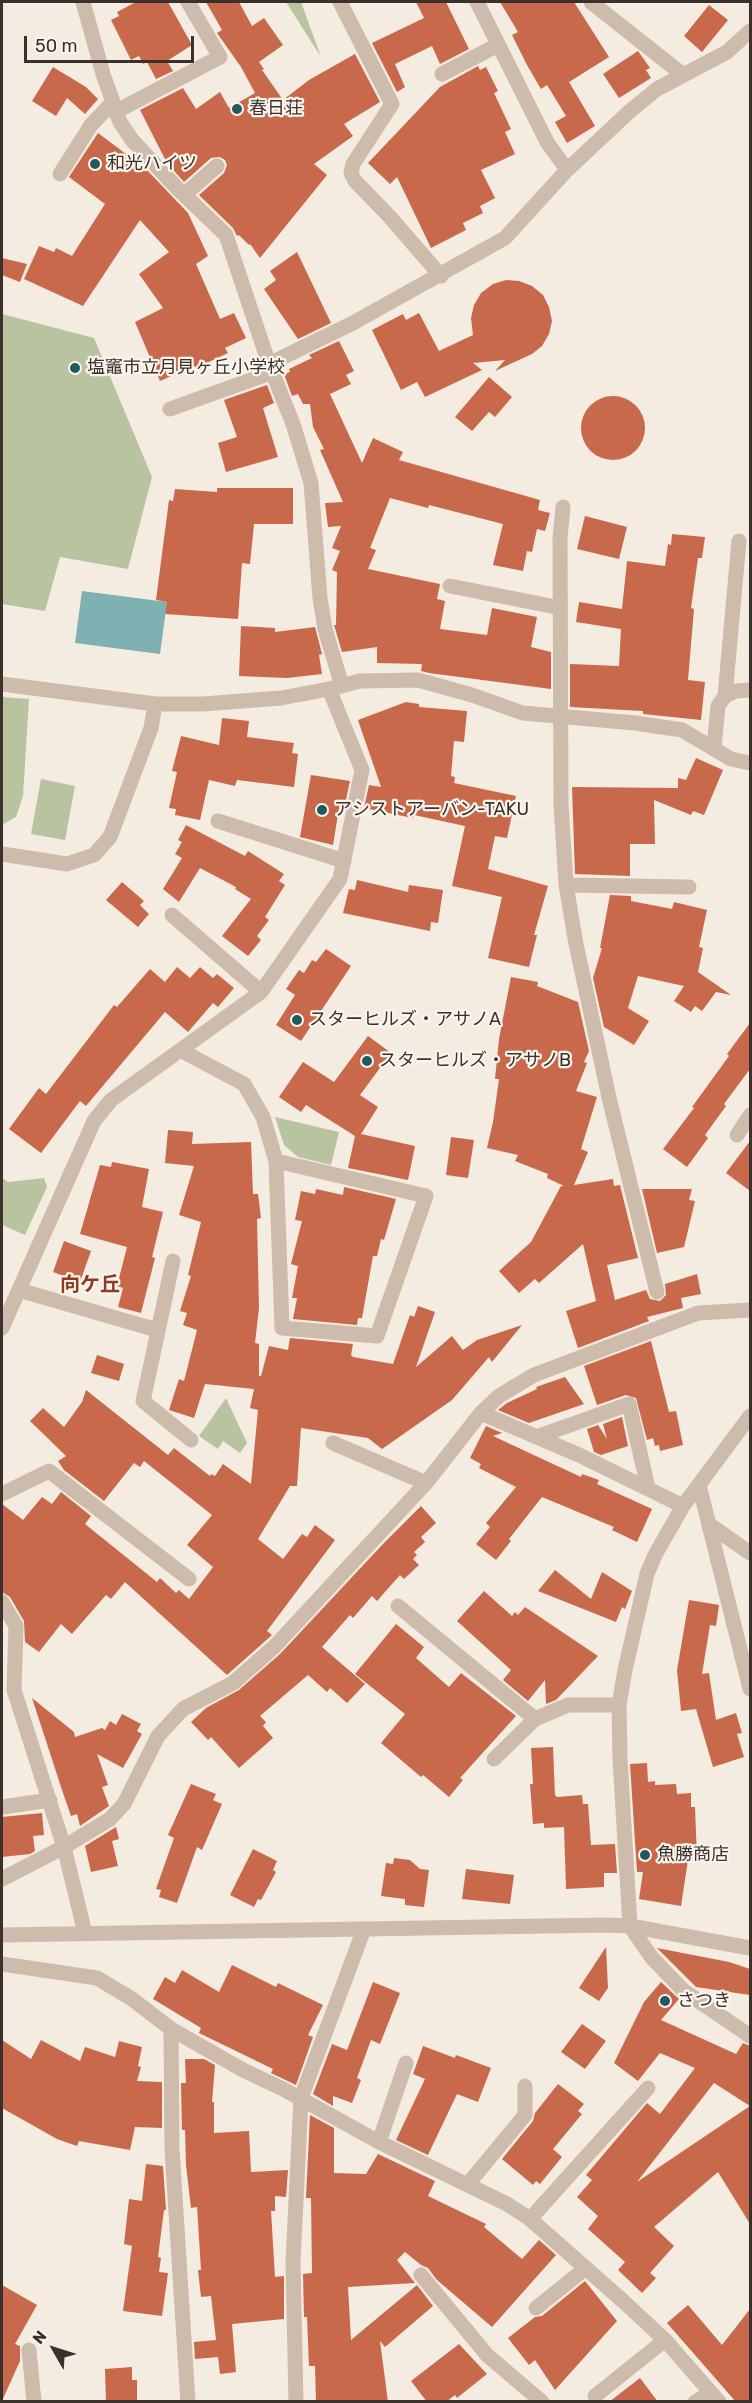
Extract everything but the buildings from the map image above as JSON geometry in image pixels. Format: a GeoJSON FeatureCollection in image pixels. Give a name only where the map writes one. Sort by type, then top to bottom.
{"type":"FeatureCollection","features":[{"type":"Feature","properties":{"kind":"street"},"geometry":{"type":"LineString","coordinates":[[2,1328],[94,1121],[111,1100],[261,992],[340,879],[362,770],[335,687],[323,619],[311,483],[293,424],[271,368],[226,235],[132,140],[114,107],[83,2]]}},
{"type":"Feature","properties":{"kind":"street"},"geometry":{"type":"LineString","coordinates":[[60,174],[91,124],[114,107],[220,57],[188,2]]}},
{"type":"Feature","properties":{"kind":"street"},"geometry":{"type":"LineString","coordinates":[[340,2],[392,104],[353,164],[351,173],[355,181],[441,276]]}},
{"type":"Feature","properties":{"kind":"street"},"geometry":{"type":"LineString","coordinates":[[477,2],[547,142],[567,170]]}},
{"type":"Feature","properties":{"kind":"street"},"geometry":{"type":"LineString","coordinates":[[591,2],[682,74]]}},
{"type":"Feature","properties":{"kind":"street"},"geometry":{"type":"LineString","coordinates":[[170,409],[271,368],[441,276],[505,238],[567,170],[630,111],[657,89],[728,52],[750,31]]}},
{"type":"Feature","properties":{"kind":"street"},"geometry":{"type":"LineString","coordinates":[[442,74],[498,45]]}},
{"type":"Feature","properties":{"kind":"street"},"geometry":{"type":"LineString","coordinates":[[184,195],[216,165]]}},
{"type":"Feature","properties":{"kind":"street"},"geometry":{"type":"LineString","coordinates":[[563,507],[560,538],[561,804],[566,885],[576,944],[608,1091],[657,1292]]}},
{"type":"Feature","properties":{"kind":"street"},"geometry":{"type":"LineString","coordinates":[[714,748],[718,706],[725,696],[739,541]]}},
{"type":"Feature","properties":{"kind":"street"},"geometry":{"type":"LineString","coordinates":[[450,586],[561,608]]}},
{"type":"Feature","properties":{"kind":"street"},"geometry":{"type":"LineString","coordinates":[[2,684],[155,704],[203,704],[281,698],[360,681],[418,680],[472,695],[523,713],[635,723],[682,730],[731,759],[750,763]]}},
{"type":"Feature","properties":{"kind":"street"},"geometry":{"type":"LineString","coordinates":[[725,696],[736,691],[750,690]]}},
{"type":"Feature","properties":{"kind":"street"},"geometry":{"type":"LineString","coordinates":[[2,854],[67,864],[94,855],[110,837],[151,728],[155,704]]}},
{"type":"Feature","properties":{"kind":"street"},"geometry":{"type":"LineString","coordinates":[[218,821],[344,861]]}},
{"type":"Feature","properties":{"kind":"street"},"geometry":{"type":"LineString","coordinates":[[566,885],[689,887]]}},
{"type":"Feature","properties":{"kind":"street"},"geometry":{"type":"LineString","coordinates":[[172,915],[261,992]]}},
{"type":"Feature","properties":{"kind":"street"},"geometry":{"type":"LineString","coordinates":[[182,1051],[244,1084],[263,1117],[276,1161],[282,1328],[377,1336],[426,1196],[276,1161]]}},
{"type":"Feature","properties":{"kind":"street"},"geometry":{"type":"LineString","coordinates":[[737,1135],[750,1115]]}},
{"type":"Feature","properties":{"kind":"street"},"geometry":{"type":"LineString","coordinates":[[173,1261],[143,1401],[191,1440]]}},
{"type":"Feature","properties":{"kind":"street"},"geometry":{"type":"LineString","coordinates":[[19,1290],[157,1330]]}},
{"type":"Feature","properties":{"kind":"street"},"geometry":{"type":"LineString","coordinates":[[2,1879],[64,1847],[110,1819],[124,1804],[158,1736],[183,1709],[233,1683],[274,1647],[426,1483],[481,1413],[499,1396],[534,1375],[698,1313],[750,1310]]}},
{"type":"Feature","properties":{"kind":"street"},"geometry":{"type":"LineString","coordinates":[[539,1436],[629,1404],[648,1488]]}},
{"type":"Feature","properties":{"kind":"street"},"geometry":{"type":"LineString","coordinates":[[481,1413],[539,1436],[683,1506]]}},
{"type":"Feature","properties":{"kind":"street"},"geometry":{"type":"LineString","coordinates":[[750,1416],[683,1506],[647,1574],[619,1705],[630,1926],[652,1958],[684,1990],[750,2036]]}},
{"type":"Feature","properties":{"kind":"street"},"geometry":{"type":"LineString","coordinates":[[333,1443],[426,1483]]}},
{"type":"Feature","properties":{"kind":"street"},"geometry":{"type":"LineString","coordinates":[[2,1494],[49,1471],[189,1579]]}},
{"type":"Feature","properties":{"kind":"street"},"geometry":{"type":"LineString","coordinates":[[699,1485],[750,1689]]}},
{"type":"Feature","properties":{"kind":"street"},"geometry":{"type":"LineString","coordinates":[[710,1525],[750,1553]]}},
{"type":"Feature","properties":{"kind":"street"},"geometry":{"type":"LineString","coordinates":[[2,1602],[16,1626],[8,1693],[50,1800],[85,1933]]}},
{"type":"Feature","properties":{"kind":"street"},"geometry":{"type":"LineString","coordinates":[[398,1606],[535,1719]]}},
{"type":"Feature","properties":{"kind":"street"},"geometry":{"type":"LineString","coordinates":[[494,1759],[535,1719],[568,1705],[619,1705]]}},
{"type":"Feature","properties":{"kind":"street"},"geometry":{"type":"LineString","coordinates":[[2,1807],[50,1800]]}},
{"type":"Feature","properties":{"kind":"street"},"geometry":{"type":"LineString","coordinates":[[2,1935],[630,1926],[750,1948]]}},
{"type":"Feature","properties":{"kind":"street"},"geometry":{"type":"LineString","coordinates":[[296,2402],[293,2262],[301,2098],[364,1929]]}},
{"type":"Feature","properties":{"kind":"street"},"geometry":{"type":"LineString","coordinates":[[2,1964],[97,1978],[132,1999],[171,2029],[243,2070],[301,2098],[379,2142],[468,2184],[530,2219],[665,2340],[715,2397],[695,2402]]}},
{"type":"Feature","properties":{"kind":"street"},"geometry":{"type":"LineString","coordinates":[[171,2029],[172,2149],[188,2402]]}},
{"type":"Feature","properties":{"kind":"street"},"geometry":{"type":"LineString","coordinates":[[379,2142],[406,2063]]}},
{"type":"Feature","properties":{"kind":"street"},"geometry":{"type":"LineString","coordinates":[[468,2184],[525,2115],[525,2086]]}},
{"type":"Feature","properties":{"kind":"street"},"geometry":{"type":"LineString","coordinates":[[530,2219],[648,2088]]}},
{"type":"Feature","properties":{"kind":"street"},"geometry":{"type":"LineString","coordinates":[[536,2308],[586,2268]]}},
{"type":"Feature","properties":{"kind":"street"},"geometry":{"type":"LineString","coordinates":[[421,2275],[487,2355],[542,2402]]}},
{"type":"Feature","properties":{"kind":"street"},"geometry":{"type":"LineString","coordinates":[[595,2396],[665,2340]]}},
{"type":"Feature","properties":{"kind":"street"},"geometry":{"type":"LineString","coordinates":[[29,2350],[34,2402]]}},
{"type":"Feature","properties":{"kind":"green space"},"geometry":{"type":"Polygon","coordinates":[[[286,2],[301,2],[321,57],[286,2]]]}},
{"type":"Feature","properties":{"kind":"green space"},"geometry":{"type":"Polygon","coordinates":[[[2,314],[94,338],[152,477],[128,569],[60,557],[45,611],[2,604],[2,314]]]}},
{"type":"Feature","properties":{"kind":"green space"},"geometry":{"type":"Polygon","coordinates":[[[2,697],[29,699],[23,796],[16,817],[2,825],[2,697]]]}},
{"type":"Feature","properties":{"kind":"green space"},"geometry":{"type":"Polygon","coordinates":[[[41,779],[75,786],[65,840],[31,834],[41,779]]]}},
{"type":"Feature","properties":{"kind":"green space"},"geometry":{"type":"Polygon","coordinates":[[[275,1117],[339,1132],[331,1165],[298,1157],[284,1145],[275,1117]]]}},
{"type":"Feature","properties":{"kind":"green space"},"geometry":{"type":"Polygon","coordinates":[[[2,1178],[8,1182],[44,1178],[47,1187],[25,1235],[2,1225],[2,1178]]]}},
{"type":"Feature","properties":{"kind":"green space"},"geometry":{"type":"Polygon","coordinates":[[[226,1398],[247,1443],[240,1453],[223,1441],[218,1449],[199,1436],[226,1398]]]}},
{"type":"Feature","properties":{"kind":"water"},"geometry":{"type":"Polygon","coordinates":[[[82,591],[167,602],[160,654],[75,643],[82,591]]]}},
{"type":"Feature","properties":{"kind":"place","name":"春日荘"},"geometry":{"type":"Point","coordinates":[237,109]}},
{"type":"Feature","properties":{"kind":"place","name":"和光ハイツ"},"geometry":{"type":"Point","coordinates":[95,164]}},
{"type":"Feature","properties":{"kind":"place","name":"塩竈市立月見ヶ丘小学校"},"geometry":{"type":"Point","coordinates":[75,368]}},
{"type":"Feature","properties":{"kind":"place","name":"アシストアーバン-TAKU"},"geometry":{"type":"Point","coordinates":[322,810]}},
{"type":"Feature","properties":{"kind":"place","name":"スターヒルズ・アサノA"},"geometry":{"type":"Point","coordinates":[297,1020]}},
{"type":"Feature","properties":{"kind":"place","name":"スターヒルズ・アサノB"},"geometry":{"type":"Point","coordinates":[367,1061]}},
{"type":"Feature","properties":{"kind":"place","name":"魚勝商店"},"geometry":{"type":"Point","coordinates":[645,1855]}},
{"type":"Feature","properties":{"kind":"place","name":"さつき"},"geometry":{"type":"Point","coordinates":[665,2001]}},
{"type":"Feature","properties":{"kind":"district","name":"向ケ丘"},"geometry":{"type":"Point","coordinates":[90,1285]}}]}
